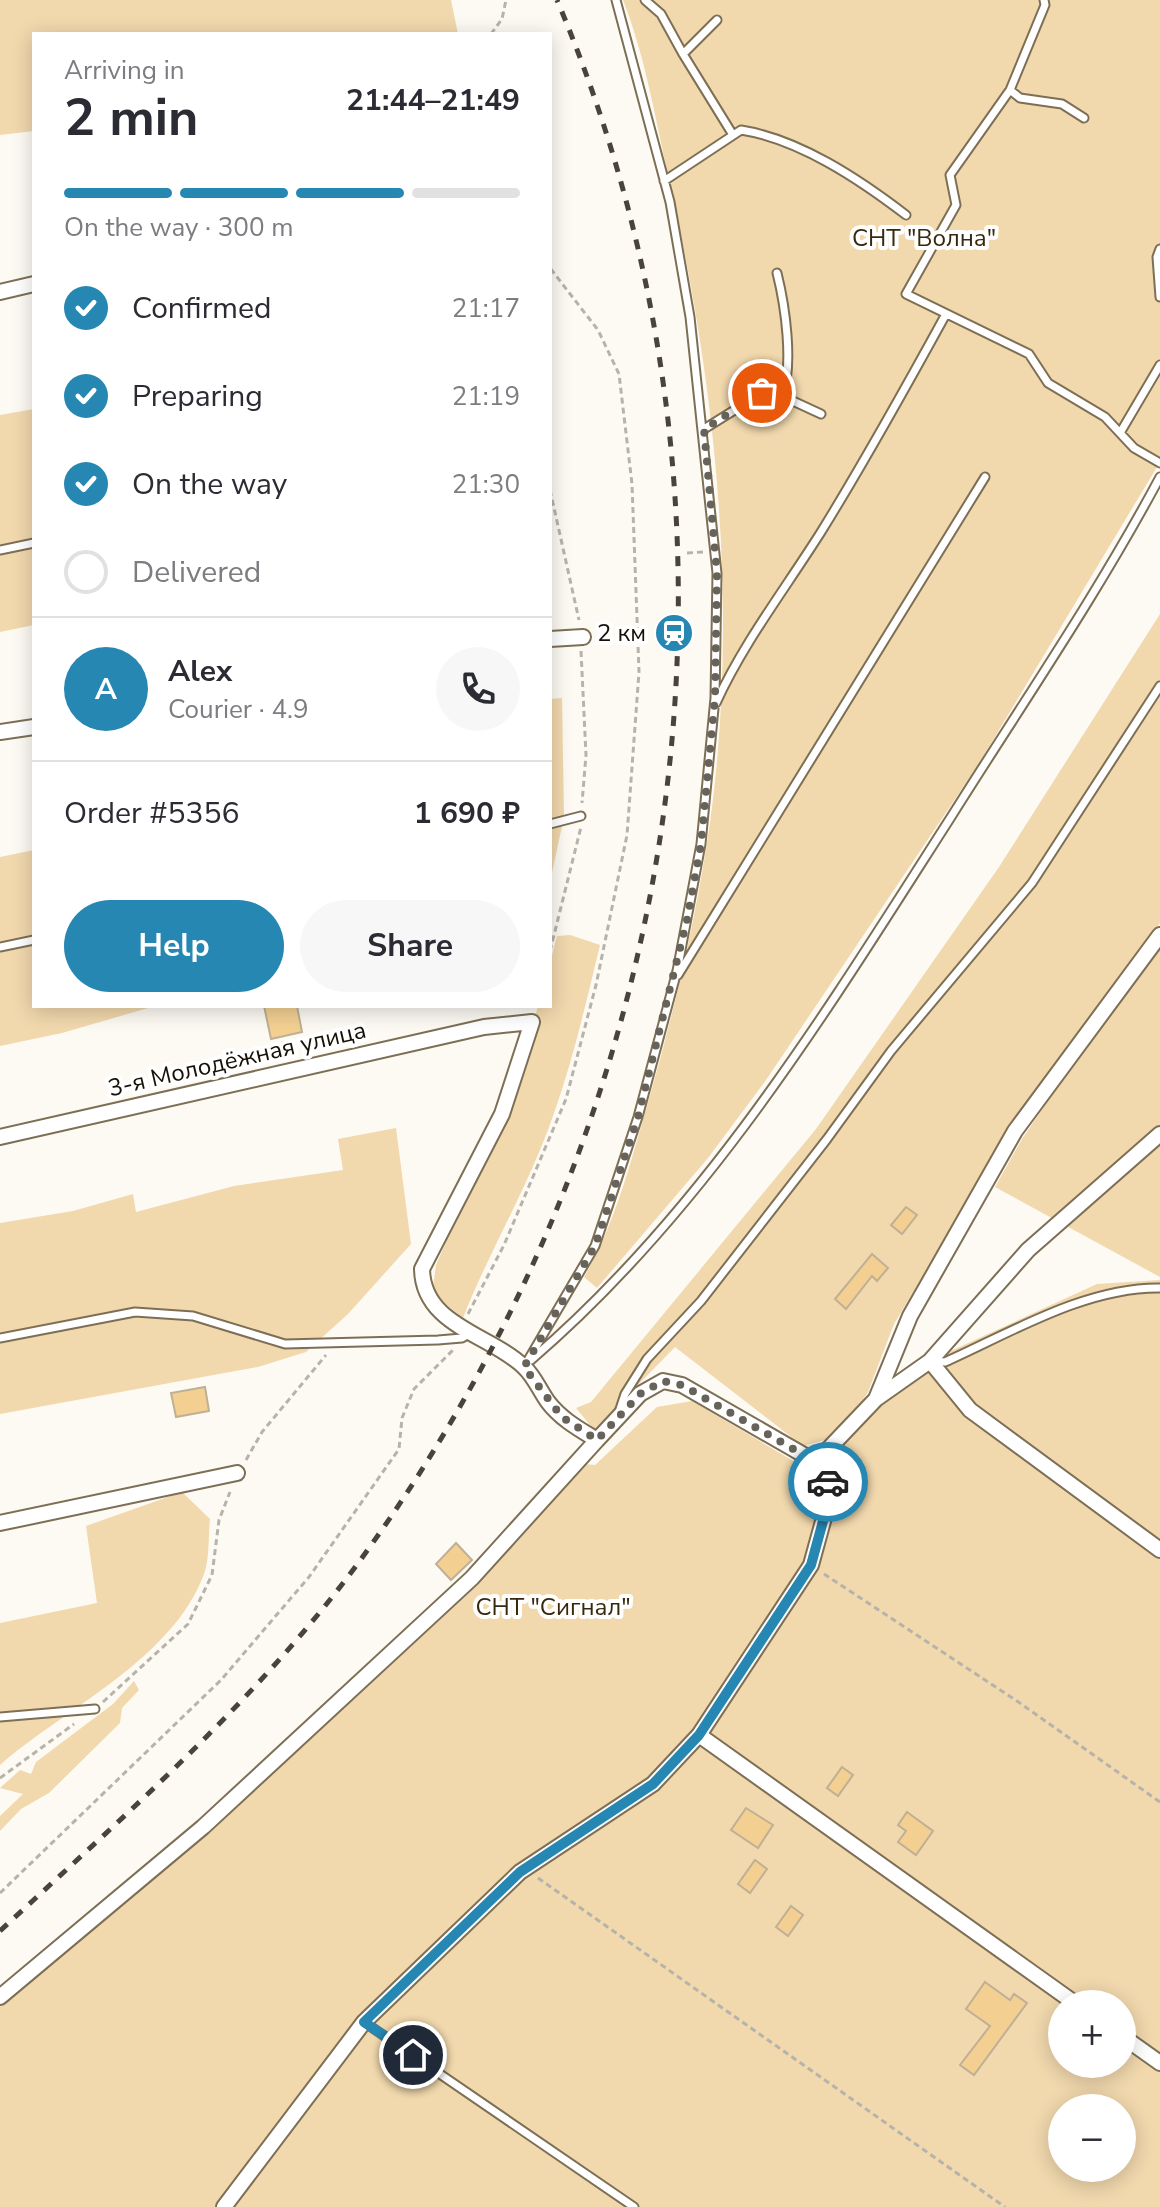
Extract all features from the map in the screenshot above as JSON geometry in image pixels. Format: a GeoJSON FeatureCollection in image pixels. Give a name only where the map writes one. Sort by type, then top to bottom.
{"type":"FeatureCollection","features":[{"type":"Feature","properties":{"kind":"street"},"geometry":{"type":"LineString","coordinates":[[0,292],[32,284]]}},
{"type":"Feature","properties":{"kind":"street"},"geometry":{"type":"LineString","coordinates":[[552,639],[583,637]]}},
{"type":"Feature","properties":{"kind":"street"},"geometry":{"type":"LineString","coordinates":[[0,732],[32,727]]}},
{"type":"Feature","properties":{"kind":"street"},"geometry":{"type":"LineString","coordinates":[[876,1399],[910,1316],[1015,1131],[1160,935]]}},
{"type":"Feature","properties":{"kind":"street","name":"3-я Молодёжная улица"},"geometry":{"type":"LineString","coordinates":[[0,1137],[484,1027],[532,1022],[502,1114],[422,1269],[422,1284],[443,1316],[466,1335]]}},
{"type":"Feature","properties":{"kind":"street"},"geometry":{"type":"LineString","coordinates":[[816,1462],[876,1399],[930,1361],[1028,1250],[1160,1134]]}},
{"type":"Feature","properties":{"kind":"street"},"geometry":{"type":"LineString","coordinates":[[466,1335],[524,1367],[562,1417],[597,1440]]}},
{"type":"Feature","properties":{"kind":"street"},"geometry":{"type":"LineString","coordinates":[[930,1361],[970,1410],[1160,1550]]}},
{"type":"Feature","properties":{"kind":"street"},"geometry":{"type":"LineString","coordinates":[[0,1997],[203,1827],[472,1578],[640,1394],[663,1381],[682,1385],[816,1462],[829,1477],[825,1514],[811,1565],[699,1735],[653,1784],[525,1869],[364,2022],[224,2207]]}},
{"type":"Feature","properties":{"kind":"street"},"geometry":{"type":"LineString","coordinates":[[0,1523],[237,1473]]}},
{"type":"Feature","properties":{"kind":"street"},"geometry":{"type":"LineString","coordinates":[[699,1735],[1056,1990]]}},
{"type":"Feature","properties":{"kind":"street"},"geometry":{"type":"LineString","coordinates":[[1136,2046],[1160,2063]]}},
{"type":"Feature","properties":{"kind":"lane"},"geometry":{"type":"LineString","coordinates":[[524,1367],[595,1246],[638,1117],[674,981],[701,844],[713,709],[717,573],[690,317],[664,181],[616,0]]}},
{"type":"Feature","properties":{"kind":"lane"},"geometry":{"type":"LineString","coordinates":[[645,0],[661,14],[733,135]]}},
{"type":"Feature","properties":{"kind":"lane"},"geometry":{"type":"LineString","coordinates":[[1044,0],[1045,5],[1010,90],[950,175],[956,205],[906,294],[1029,354],[1048,383],[1105,417],[1134,448],[1160,463]]}},
{"type":"Feature","properties":{"kind":"lane"},"geometry":{"type":"LineString","coordinates":[[683,54],[717,20]]}},
{"type":"Feature","properties":{"kind":"lane"},"geometry":{"type":"LineString","coordinates":[[1010,90],[1020,98],[1062,104],[1084,118]]}},
{"type":"Feature","properties":{"kind":"lane"},"geometry":{"type":"LineString","coordinates":[[664,181],[741,130],[767,134],[851,177],[906,215]]}},
{"type":"Feature","properties":{"kind":"lane"},"geometry":{"type":"LineString","coordinates":[[1160,249],[1157,257],[1160,297]]}},
{"type":"Feature","properties":{"kind":"lane"},"geometry":{"type":"LineString","coordinates":[[777,273],[784,301],[788,362],[782,396]]}},
{"type":"Feature","properties":{"kind":"lane"},"geometry":{"type":"LineString","coordinates":[[713,709],[741,651],[752,644],[777,595],[854,478],[946,314]]}},
{"type":"Feature","properties":{"kind":"lane"},"geometry":{"type":"LineString","coordinates":[[1120,433],[1160,365]]}},
{"type":"Feature","properties":{"kind":"lane"},"geometry":{"type":"LineString","coordinates":[[704,429],[762,393],[782,396],[821,414]]}},
{"type":"Feature","properties":{"kind":"lane"},"geometry":{"type":"LineString","coordinates":[[674,981],[985,477]]}},
{"type":"Feature","properties":{"kind":"lane"},"geometry":{"type":"LineString","coordinates":[[524,1367],[649,1247],[762,1103],[858,963],[1110,572],[1160,477]]}},
{"type":"Feature","properties":{"kind":"lane"},"geometry":{"type":"LineString","coordinates":[[0,550],[32,543]]}},
{"type":"Feature","properties":{"kind":"lane"},"geometry":{"type":"LineString","coordinates":[[617,1419],[625,1394],[647,1359],[701,1301],[891,1051],[1032,883],[1160,686]]}},
{"type":"Feature","properties":{"kind":"lane"},"geometry":{"type":"LineString","coordinates":[[552,823],[581,816]]}},
{"type":"Feature","properties":{"kind":"lane"},"geometry":{"type":"LineString","coordinates":[[0,947],[32,940]]}},
{"type":"Feature","properties":{"kind":"lane"},"geometry":{"type":"LineString","coordinates":[[930,1361],[945,1362],[1067,1308],[1127,1288],[1160,1288]]}},
{"type":"Feature","properties":{"kind":"lane"},"geometry":{"type":"LineString","coordinates":[[0,1338],[135,1312],[193,1316],[285,1344],[466,1335]]}},
{"type":"Feature","properties":{"kind":"lane"},"geometry":{"type":"LineString","coordinates":[[0,1717],[95,1709]]}},
{"type":"Feature","properties":{"kind":"lane"},"geometry":{"type":"LineString","coordinates":[[364,2022],[634,2207]]}},
{"type":"Feature","properties":{"kind":"path"},"geometry":{"type":"LineString","coordinates":[[492,32],[502,19],[506,0]]}},
{"type":"Feature","properties":{"kind":"path"},"geometry":{"type":"LineString","coordinates":[[0,1893],[221,1680],[309,1577],[399,1449],[402,1418],[414,1389],[444,1362],[466,1335],[470,1307],[504,1245],[566,1099],[596,985],[627,835],[639,672],[632,484],[619,374],[598,330],[552,271]]}},
{"type":"Feature","properties":{"kind":"path"},"geometry":{"type":"LineString","coordinates":[[552,499],[583,637],[586,755],[580,835],[552,943]]}},
{"type":"Feature","properties":{"kind":"path"},"geometry":{"type":"LineString","coordinates":[[0,1778],[95,1709],[188,1624],[212,1575],[219,1520],[237,1473],[262,1432],[338,1342]]}},
{"type":"Feature","properties":{"kind":"path"},"geometry":{"type":"LineString","coordinates":[[811,1565],[1017,1701],[1160,1802]]}},
{"type":"Feature","properties":{"kind":"path"},"geometry":{"type":"LineString","coordinates":[[525,1869],[1005,2207]]}},
{"type":"Feature","properties":{"kind":"green space"},"geometry":{"type":"Polygon","coordinates":[[[0,0],[451,0],[458,32],[32,32],[32,131],[0,135],[0,0]]]}},
{"type":"Feature","properties":{"kind":"green space","name":"СНТ \"Волна\""},"geometry":{"type":"Polygon","coordinates":[[[623,0],[1160,0],[1160,462],[978,765],[766,1080],[708,1158],[597,1288],[584,1277],[606,1233],[631,1163],[669,1026],[692,924],[710,823],[719,743],[723,663],[718,502],[700,342],[650,91],[623,0]]]}},
{"type":"Feature","properties":{"kind":"green space"},"geometry":{"type":"Polygon","coordinates":[[[32,409],[32,625],[0,632],[0,415],[32,409]]]}},
{"type":"Feature","properties":{"kind":"green space"},"geometry":{"type":"Polygon","coordinates":[[[1160,614],[1160,923],[1027,1104],[894,1324],[868,1392],[858,1407],[828,1439],[803,1446],[675,1347],[594,1430],[576,1408],[591,1402],[816,1129],[999,867],[1160,614]]]}},
{"type":"Feature","properties":{"kind":"green space"},"geometry":{"type":"Polygon","coordinates":[[[562,698],[564,817],[552,873],[552,699],[562,698]]]}},
{"type":"Feature","properties":{"kind":"green space"},"geometry":{"type":"Polygon","coordinates":[[[32,850],[32,1008],[148,1008],[62,1033],[0,1046],[0,857],[32,850]]]}},
{"type":"Feature","properties":{"kind":"green space"},"geometry":{"type":"Polygon","coordinates":[[[570,935],[600,945],[573,1053],[543,1142],[463,1318],[438,1298],[433,1287],[436,1265],[464,1200],[506,1118],[537,1008],[552,1008],[552,955],[557,936],[570,935]]]}},
{"type":"Feature","properties":{"kind":"green space"},"geometry":{"type":"Polygon","coordinates":[[[1160,936],[1160,1277],[995,1187],[1022,1139],[1160,936]]]}},
{"type":"Feature","properties":{"kind":"green space"},"geometry":{"type":"Polygon","coordinates":[[[396,1128],[411,1244],[348,1314],[306,1352],[258,1367],[0,1414],[0,1223],[73,1211],[133,1194],[136,1212],[234,1186],[343,1170],[338,1139],[396,1128]]]}},
{"type":"Feature","properties":{"kind":"green space","name":"СНТ \"Сигнал\""},"geometry":{"type":"Polygon","coordinates":[[[1160,1280],[1160,2207],[0,2207],[0,2005],[104,1921],[332,1716],[518,1541],[584,1464],[595,1465],[657,1407],[692,1401],[817,1475],[875,1407],[942,1355],[1097,1284],[1160,1280]]]}},
{"type":"Feature","properties":{"kind":"green space"},"geometry":{"type":"Polygon","coordinates":[[[182,1492],[210,1519],[206,1568],[189,1604],[168,1632],[143,1657],[0,1765],[0,1623],[97,1603],[86,1526],[182,1492]]]}},
{"type":"Feature","properties":{"kind":"green space"},"geometry":{"type":"Polygon","coordinates":[[[134,1681],[139,1690],[122,1708],[120,1723],[49,1793],[21,1809],[0,1831],[0,1816],[23,1794],[0,1788],[20,1770],[31,1774],[36,1762],[113,1704],[134,1681]]]}},
{"type":"Feature","properties":{"kind":"building"},"geometry":{"type":"Polygon","coordinates":[[[264,1008],[297,1008],[302,1032],[271,1039],[264,1008]]]}},
{"type":"Feature","properties":{"kind":"building"},"geometry":{"type":"Polygon","coordinates":[[[906,1207],[917,1215],[902,1234],[891,1225],[906,1207]]]}},
{"type":"Feature","properties":{"kind":"building"},"geometry":{"type":"Polygon","coordinates":[[[872,1254],[888,1268],[877,1281],[872,1276],[846,1309],[835,1299],[872,1254]]]}},
{"type":"Feature","properties":{"kind":"building"},"geometry":{"type":"Polygon","coordinates":[[[205,1387],[209,1411],[176,1417],[171,1393],[205,1387]]]}},
{"type":"Feature","properties":{"kind":"building"},"geometry":{"type":"Polygon","coordinates":[[[456,1543],[472,1560],[451,1580],[436,1564],[456,1543]]]}},
{"type":"Feature","properties":{"kind":"building"},"geometry":{"type":"Polygon","coordinates":[[[842,1767],[853,1775],[838,1796],[827,1788],[842,1767]]]}},
{"type":"Feature","properties":{"kind":"building"},"geometry":{"type":"Polygon","coordinates":[[[746,1808],[773,1825],[758,1848],[731,1830],[746,1808]]]}},
{"type":"Feature","properties":{"kind":"building"},"geometry":{"type":"Polygon","coordinates":[[[907,1812],[933,1831],[916,1855],[898,1842],[906,1831],[898,1825],[907,1812]]]}},
{"type":"Feature","properties":{"kind":"building"},"geometry":{"type":"Polygon","coordinates":[[[755,1860],[767,1869],[750,1893],[738,1884],[755,1860]]]}},
{"type":"Feature","properties":{"kind":"building"},"geometry":{"type":"Polygon","coordinates":[[[791,1906],[803,1915],[788,1936],[776,1927],[791,1906]]]}},
{"type":"Feature","properties":{"kind":"building"},"geometry":{"type":"Polygon","coordinates":[[[985,1982],[1010,2000],[1014,1994],[1027,2003],[974,2075],[960,2065],[990,2026],[966,2009],[985,1982]]]}},
{"type":"Feature","properties":{"kind":"railway"},"geometry":{"type":"LineString","coordinates":[[0,1931],[141,1801],[231,1711],[275,1665],[356,1566],[469,1390],[559,1204],[624,1009],[664,809],[678,605],[666,401],[625,199],[557,0]]}},
{"type":"Feature","properties":{"kind":"way so far"},"geometry":{"type":"LineString","coordinates":[[762,393],[704,429],[717,573],[715,698],[701,844],[677,971],[638,1117],[595,1246],[524,1367],[549,1404],[562,1417],[597,1440],[640,1394],[663,1381],[682,1385],[816,1462],[829,1477],[828,1482]]}},
{"type":"Feature","properties":{"kind":"place","name":"2 км"},"geometry":{"type":"Point","coordinates":[674,633]}},
{"type":"Feature","properties":{"kind":"route"},"geometry":{"type":"LineString","coordinates":[[413,2055],[364,2022],[520,1872],[653,1784],[699,1735],[811,1565],[825,1514],[828,1482]]}}]}
